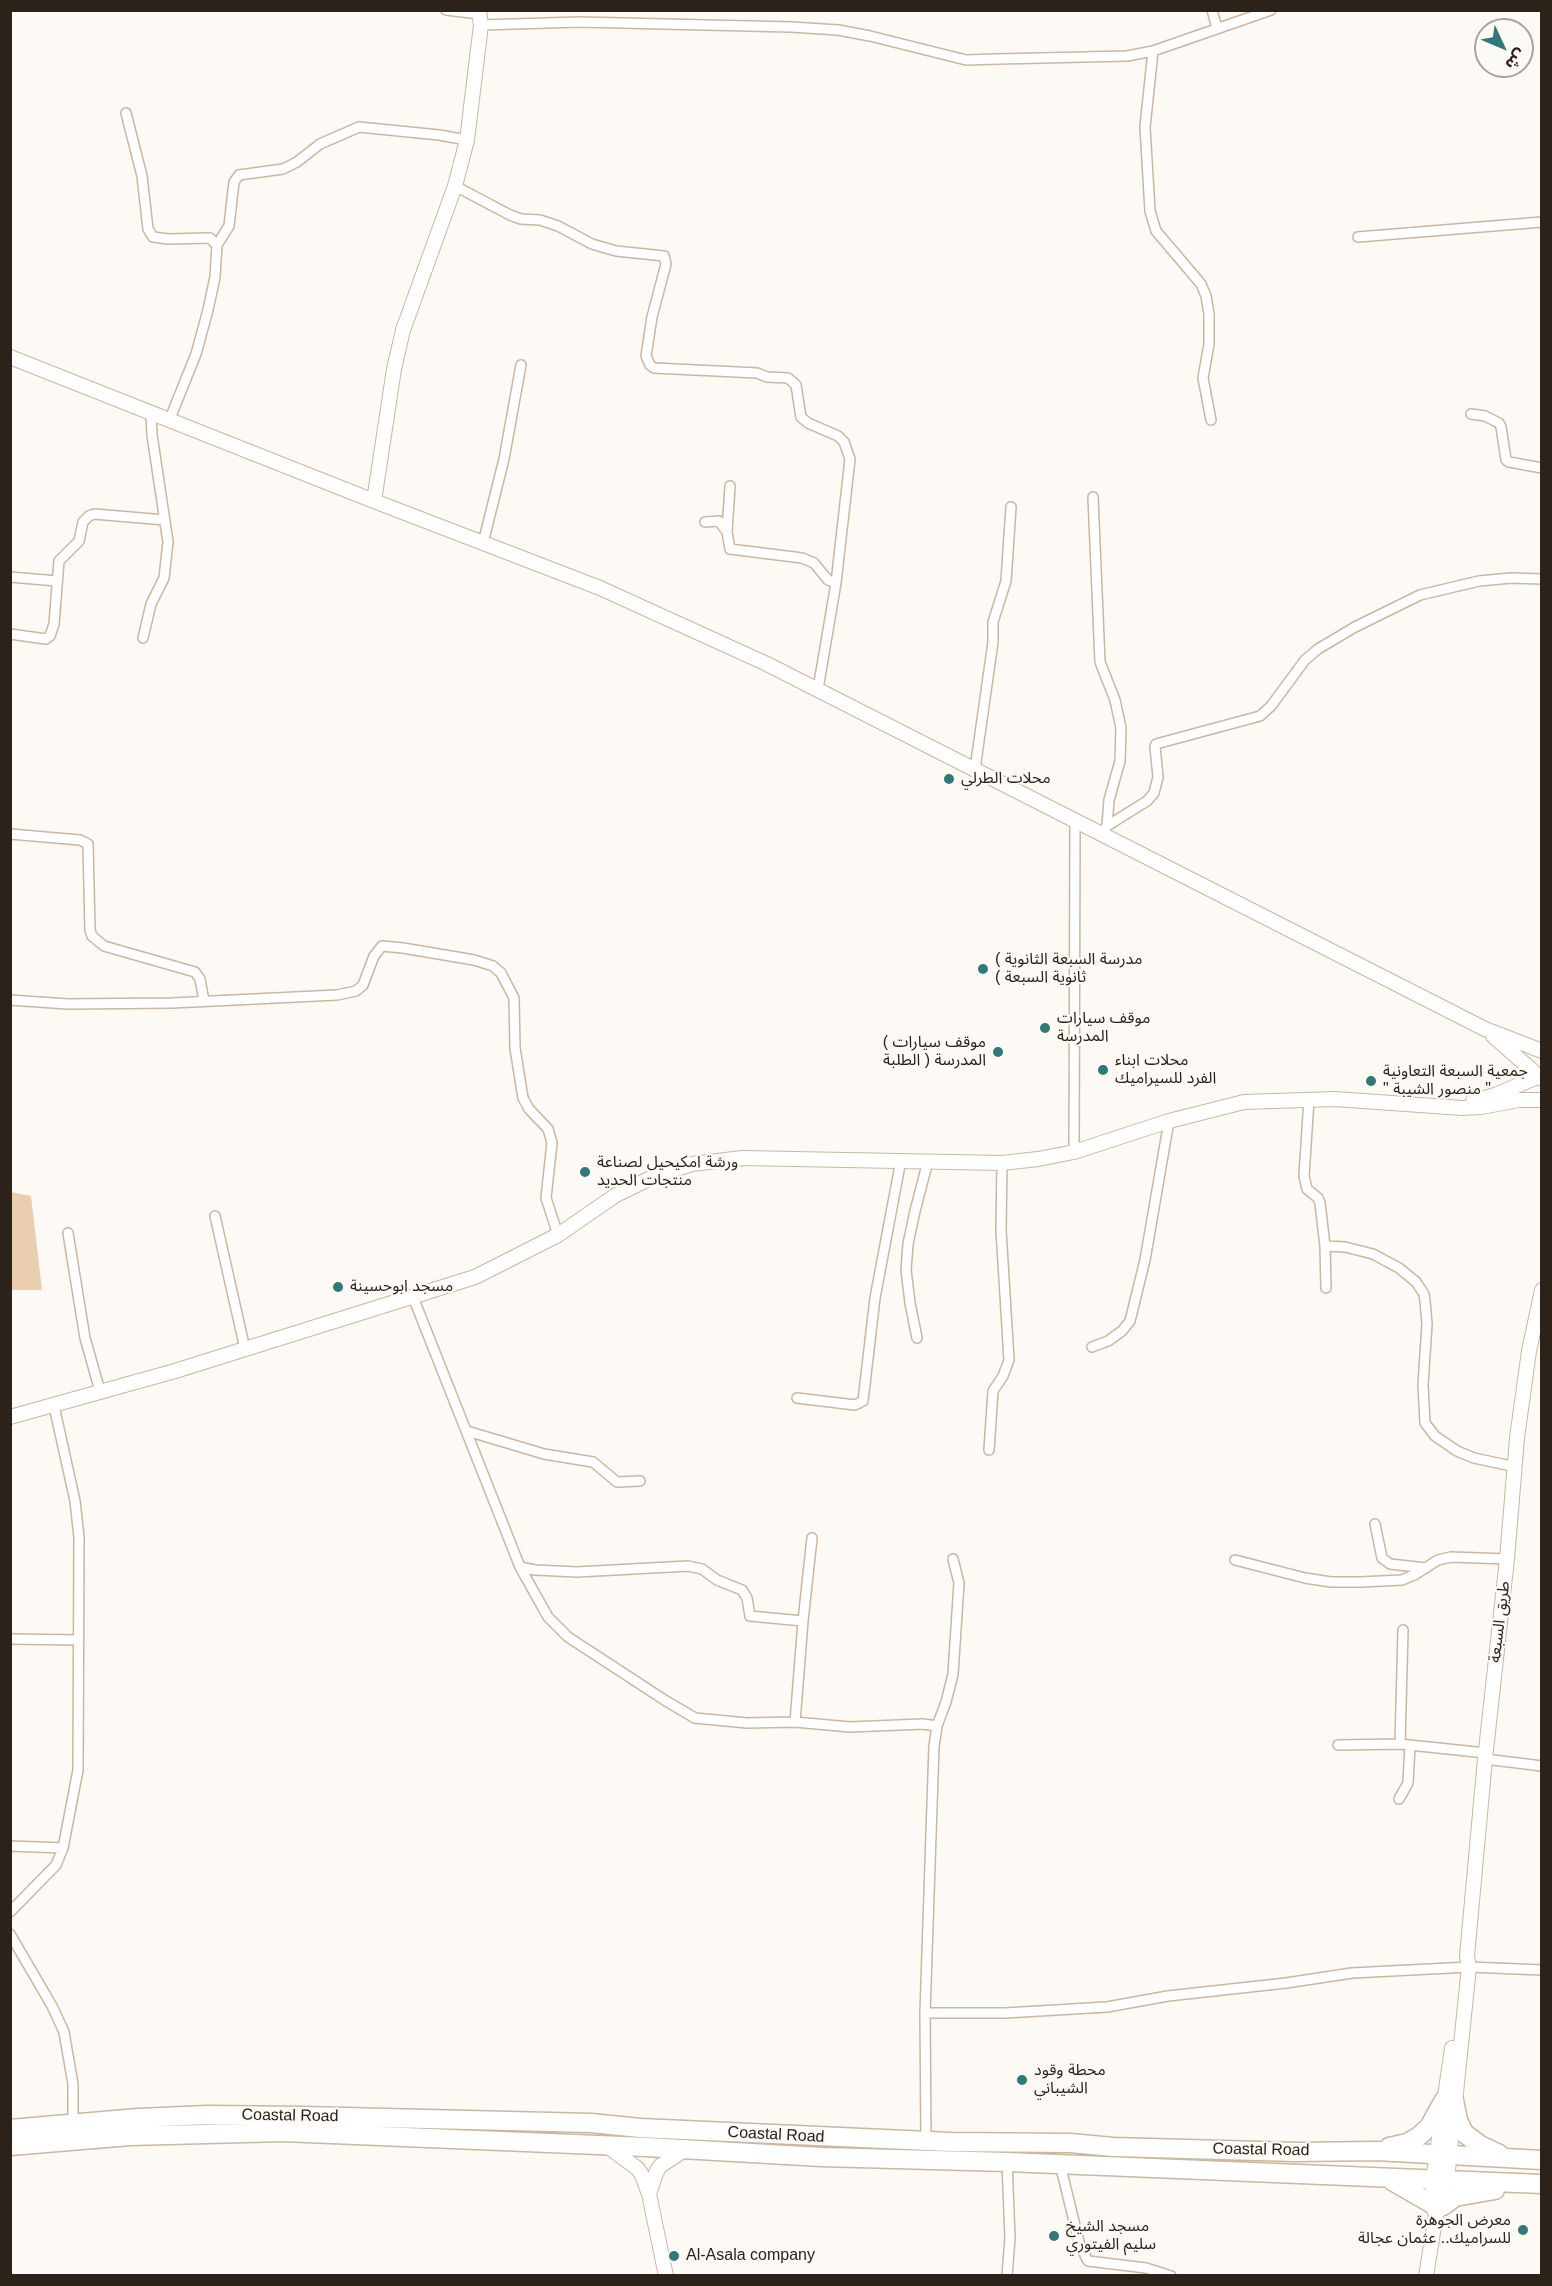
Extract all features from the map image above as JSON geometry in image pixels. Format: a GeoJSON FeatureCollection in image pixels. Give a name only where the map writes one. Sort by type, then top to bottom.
{"type":"FeatureCollection","features":[{"type":"Feature","properties":{"kind":"highway"},"geometry":{"type":"LineString","coordinates":[[1376,2151],[1407,2143],[1419,2136],[1429,2127],[1449,2100],[1464,2133],[1480,2145],[1509,2158]]}},
{"type":"Feature","properties":{"kind":"highway","name":"Coastal Road"},"geometry":{"type":"LineString","coordinates":[[10,2128],[208,2115],[303,2116],[591,2123],[640,2128],[821,2137],[951,2142],[1070,2143],[1296,2152],[1376,2151],[1542,2160]]}},
{"type":"Feature","properties":{"kind":"highway","name":"Coastal Road"},"geometry":{"type":"LineString","coordinates":[[10,2146],[130,2136],[302,2133],[821,2157],[1008,2162],[1542,2184]]}},
{"type":"Feature","properties":{"kind":"highway"},"geometry":{"type":"LineString","coordinates":[[821,2137],[821,2157]]}},
{"type":"Feature","properties":{"kind":"highway"},"geometry":{"type":"LineString","coordinates":[[1384,2178],[1412,2191],[1437,2208],[1455,2198],[1493,2191],[1517,2183]]}},
{"type":"Feature","properties":{"kind":"street"},"geometry":{"type":"LineString","coordinates":[[446,10],[480,17],[838,30],[966,60],[1127,56],[1154,51],[1271,10]]}},
{"type":"Feature","properties":{"kind":"street"},"geometry":{"type":"LineString","coordinates":[[1212,10],[1217,28]]}},
{"type":"Feature","properties":{"kind":"street"},"geometry":{"type":"LineString","coordinates":[[374,501],[394,369],[403,330],[455,186],[467,140],[480,17]]}},
{"type":"Feature","properties":{"kind":"street"},"geometry":{"type":"LineString","coordinates":[[1154,51],[1145,127],[1150,211],[1156,231],[1201,284],[1206,296],[1209,314],[1209,344],[1203,378],[1210,420]]}},
{"type":"Feature","properties":{"kind":"street"},"geometry":{"type":"LineString","coordinates":[[126,113],[142,177],[148,229],[153,237],[210,238],[217,245]]}},
{"type":"Feature","properties":{"kind":"street"},"geometry":{"type":"LineString","coordinates":[[169,421],[196,354],[215,277],[217,245],[229,226],[234,182],[239,175],[283,169],[297,162],[320,144],[358,127],[467,140]]}},
{"type":"Feature","properties":{"kind":"street"},"geometry":{"type":"LineString","coordinates":[[455,186],[510,215],[520,219],[540,220],[558,226],[592,244],[616,251],[664,256],[666,264],[652,318],[646,356],[650,365],[654,368],[757,373],[767,377],[788,378],[796,385],[801,417],[816,428],[838,436],[844,442],[850,459],[836,583],[818,688]]}},
{"type":"Feature","properties":{"kind":"street"},"geometry":{"type":"LineString","coordinates":[[1358,237],[1542,222]]}},
{"type":"Feature","properties":{"kind":"street"},"geometry":{"type":"LineString","coordinates":[[10,357],[600,588],[818,688],[1075,819],[1104,830],[1485,1029],[1542,1051]]}},
{"type":"Feature","properties":{"kind":"street"},"geometry":{"type":"LineString","coordinates":[[483,543],[504,459],[521,365]]}},
{"type":"Feature","properties":{"kind":"street"},"geometry":{"type":"LineString","coordinates":[[143,638],[151,604],[164,578],[168,542],[151,414]]}},
{"type":"Feature","properties":{"kind":"street"},"geometry":{"type":"LineString","coordinates":[[1471,414],[1485,416],[1499,423],[1502,427],[1506,460],[1542,468]]}},
{"type":"Feature","properties":{"kind":"street"},"geometry":{"type":"LineString","coordinates":[[730,486],[727,532],[730,549],[802,558],[818,567],[828,580],[836,583]]}},
{"type":"Feature","properties":{"kind":"street"},"geometry":{"type":"LineString","coordinates":[[1093,497],[1101,662],[1115,700],[1121,728],[1120,761],[1109,800],[1104,830]]}},
{"type":"Feature","properties":{"kind":"street"},"geometry":{"type":"LineString","coordinates":[[975,769],[993,642],[993,622],[1006,581],[1011,507]]}},
{"type":"Feature","properties":{"kind":"street"},"geometry":{"type":"LineString","coordinates":[[10,634],[46,639],[50,636],[54,624],[59,561],[79,541],[83,522],[89,516],[94,514],[165,520]]}},
{"type":"Feature","properties":{"kind":"street"},"geometry":{"type":"LineString","coordinates":[[705,522],[719,521],[727,532]]}},
{"type":"Feature","properties":{"kind":"street"},"geometry":{"type":"LineString","coordinates":[[10,577],[57,581]]}},
{"type":"Feature","properties":{"kind":"street"},"geometry":{"type":"LineString","coordinates":[[1104,830],[1147,801],[1154,793],[1158,777],[1156,744],[1260,716],[1271,706],[1305,660],[1318,649],[1355,627],[1420,595],[1479,581],[1511,578],[1542,579]]}},
{"type":"Feature","properties":{"kind":"street"},"geometry":{"type":"LineString","coordinates":[[1074,1152],[1075,819]]}},
{"type":"Feature","properties":{"kind":"street"},"geometry":{"type":"LineString","coordinates":[[10,834],[81,840],[88,844],[92,936],[105,946],[195,972],[200,979],[204,1001]]}},
{"type":"Feature","properties":{"kind":"street"},"geometry":{"type":"LineString","coordinates":[[10,1000],[68,1004],[172,1003],[337,995],[356,991],[363,985],[374,956],[382,946],[474,960],[493,966],[505,979],[514,998],[515,1048],[523,1098],[529,1109],[548,1129],[552,1143],[546,1198],[558,1235]]}},
{"type":"Feature","properties":{"kind":"street"},"geometry":{"type":"LineString","coordinates":[[1448,1108],[1495,1095],[1540,1077],[1485,1029]]}},
{"type":"Feature","properties":{"kind":"street"},"geometry":{"type":"LineString","coordinates":[[1309,1099],[1304,1176],[1307,1189],[1318,1198],[1320,1203],[1325,1246],[1326,1288]]}},
{"type":"Feature","properties":{"kind":"street"},"geometry":{"type":"LineString","coordinates":[[10,1417],[175,1371],[475,1277],[558,1235],[616,1195],[657,1175],[692,1164],[742,1158],[1002,1163],[1074,1152],[1169,1121],[1244,1102],[1309,1099],[1448,1108],[1481,1107],[1520,1100],[1542,1100]]}},
{"type":"Feature","properties":{"kind":"street"},"geometry":{"type":"LineString","coordinates":[[1092,1347],[1108,1341],[1122,1331],[1130,1321],[1145,1260],[1169,1121]]}},
{"type":"Feature","properties":{"kind":"street"},"geometry":{"type":"LineString","coordinates":[[797,1398],[855,1406],[863,1401],[875,1298],[901,1160]]}},
{"type":"Feature","properties":{"kind":"street"},"geometry":{"type":"LineString","coordinates":[[917,1338],[906,1270],[908,1244],[928,1161]]}},
{"type":"Feature","properties":{"kind":"street"},"geometry":{"type":"LineString","coordinates":[[989,1450],[993,1391],[1003,1376],[1009,1360],[1001,1230],[1002,1163]]}},
{"type":"Feature","properties":{"kind":"street"},"geometry":{"type":"LineString","coordinates":[[215,1216],[244,1349]]}},
{"type":"Feature","properties":{"kind":"street"},"geometry":{"type":"LineString","coordinates":[[68,1233],[85,1338],[100,1391]]}},
{"type":"Feature","properties":{"kind":"street"},"geometry":{"type":"LineString","coordinates":[[1325,1246],[1346,1247],[1373,1254],[1399,1268],[1416,1282],[1424,1294],[1427,1324],[1423,1385],[1425,1423],[1435,1436],[1457,1451],[1474,1458],[1516,1467]]}},
{"type":"Feature","properties":{"kind":"street","name":"طريق السبعة"},"geometry":{"type":"LineString","coordinates":[[1426,2276],[1437,2208],[1466,1964],[1518,1428],[1535,1352],[1542,1290]]}},
{"type":"Feature","properties":{"kind":"street"},"geometry":{"type":"LineString","coordinates":[[413,1297],[520,1567],[539,1603],[559,1630],[591,1653],[695,1718],[747,1723],[795,1722],[850,1727],[923,1724],[937,1726]]}},
{"type":"Feature","properties":{"kind":"street"},"geometry":{"type":"LineString","coordinates":[[10,1912],[56,1865],[63,1848],[78,1770],[79,1536],[75,1501],[54,1406]]}},
{"type":"Feature","properties":{"kind":"street"},"geometry":{"type":"LineString","coordinates":[[467,1431],[544,1454],[593,1462],[617,1482],[640,1481]]}},
{"type":"Feature","properties":{"kind":"street"},"geometry":{"type":"LineString","coordinates":[[1375,1524],[1382,1558],[1390,1564],[1426,1568]]}},
{"type":"Feature","properties":{"kind":"street"},"geometry":{"type":"LineString","coordinates":[[795,1722],[812,1538]]}},
{"type":"Feature","properties":{"kind":"street"},"geometry":{"type":"LineString","coordinates":[[1235,1560],[1331,1582],[1402,1580],[1438,1560],[1451,1557],[1507,1559]]}},
{"type":"Feature","properties":{"kind":"street"},"geometry":{"type":"LineString","coordinates":[[926,2140],[925,2013],[934,1746],[937,1726],[953,1674],[958,1583],[953,1559]]}},
{"type":"Feature","properties":{"kind":"street"},"geometry":{"type":"LineString","coordinates":[[520,1567],[577,1572],[688,1566],[702,1569],[717,1580],[742,1590],[747,1598],[748,1614],[753,1618],[803,1621]]}},
{"type":"Feature","properties":{"kind":"street"},"geometry":{"type":"LineString","coordinates":[[1399,1799],[1408,1783],[1403,1630]]}},
{"type":"Feature","properties":{"kind":"street"},"geometry":{"type":"LineString","coordinates":[[10,1639],[78,1640]]}},
{"type":"Feature","properties":{"kind":"street"},"geometry":{"type":"LineString","coordinates":[[1338,1745],[1405,1745],[1485,1756],[1542,1767]]}},
{"type":"Feature","properties":{"kind":"street"},"geometry":{"type":"LineString","coordinates":[[10,1846],[63,1848]]}},
{"type":"Feature","properties":{"kind":"street"},"geometry":{"type":"LineString","coordinates":[[10,1934],[52,2006],[64,2032],[73,2084],[73,2123]]}},
{"type":"Feature","properties":{"kind":"street"},"geometry":{"type":"LineString","coordinates":[[925,2013],[1005,2013],[1107,2007],[1168,1996],[1352,1973],[1466,1964],[1542,1970]]}},
{"type":"Feature","properties":{"kind":"street"},"geometry":{"type":"LineString","coordinates":[[607,2146],[637,2168],[649,2194],[666,2276]]}},
{"type":"Feature","properties":{"kind":"street"},"geometry":{"type":"LineString","coordinates":[[649,2194],[660,2166],[686,2149]]}},
{"type":"Feature","properties":{"kind":"street"},"geometry":{"type":"LineString","coordinates":[[1007,2276],[1010,2238],[1008,2162]]}},
{"type":"Feature","properties":{"kind":"street"},"geometry":{"type":"LineString","coordinates":[[1060,2164],[1080,2246],[1088,2261],[1146,2268],[1171,2276]]}},
{"type":"Feature","properties":{"kind":"shaded area"},"geometry":{"type":"Polygon","coordinates":[[[11,1192],[31,1196],[42,1290],[11,1290],[11,1192]]]}},
{"type":"Feature","properties":{"kind":"place","name":"محلات الطرلي"},"geometry":{"type":"Point","coordinates":[949,779]}},
{"type":"Feature","properties":{"kind":"place","name":"( مدرسة السبعة الثانوية ( ثانوية السبعة"},"geometry":{"type":"Point","coordinates":[983,969]}},
{"type":"Feature","properties":{"kind":"place","name":"موقف سيارات المدرسة"},"geometry":{"type":"Point","coordinates":[1045,1028]}},
{"type":"Feature","properties":{"kind":"place","name":"( موقف سيارات المدرسة ( الطلبة"},"geometry":{"type":"Point","coordinates":[998,1052]}},
{"type":"Feature","properties":{"kind":"place","name":"محلات ابناء الفرد للسيراميك"},"geometry":{"type":"Point","coordinates":[1103,1070]}},
{"type":"Feature","properties":{"kind":"place","name":"جمعية السبعة التعاونية \" منصور الشيبة \""},"geometry":{"type":"Point","coordinates":[1371,1081]}},
{"type":"Feature","properties":{"kind":"place","name":"ورشة امكيحيل لصناعة منتجات الحديد"},"geometry":{"type":"Point","coordinates":[585,1172]}},
{"type":"Feature","properties":{"kind":"place","name":"مسجد ابوحسينة"},"geometry":{"type":"Point","coordinates":[338,1287]}},
{"type":"Feature","properties":{"kind":"place","name":"محطة وقود الشيباني"},"geometry":{"type":"Point","coordinates":[1022,2080]}},
{"type":"Feature","properties":{"kind":"place","name":"معرض الجوهرة للسراميك.. عثمان عجالة"},"geometry":{"type":"Point","coordinates":[1523,2230]}},
{"type":"Feature","properties":{"kind":"place","name":"مسجد الشيخ سليم الفيتوري"},"geometry":{"type":"Point","coordinates":[1054,2236]}},
{"type":"Feature","properties":{"kind":"place","name":"Al-Asala company"},"geometry":{"type":"Point","coordinates":[674,2256]}}]}
